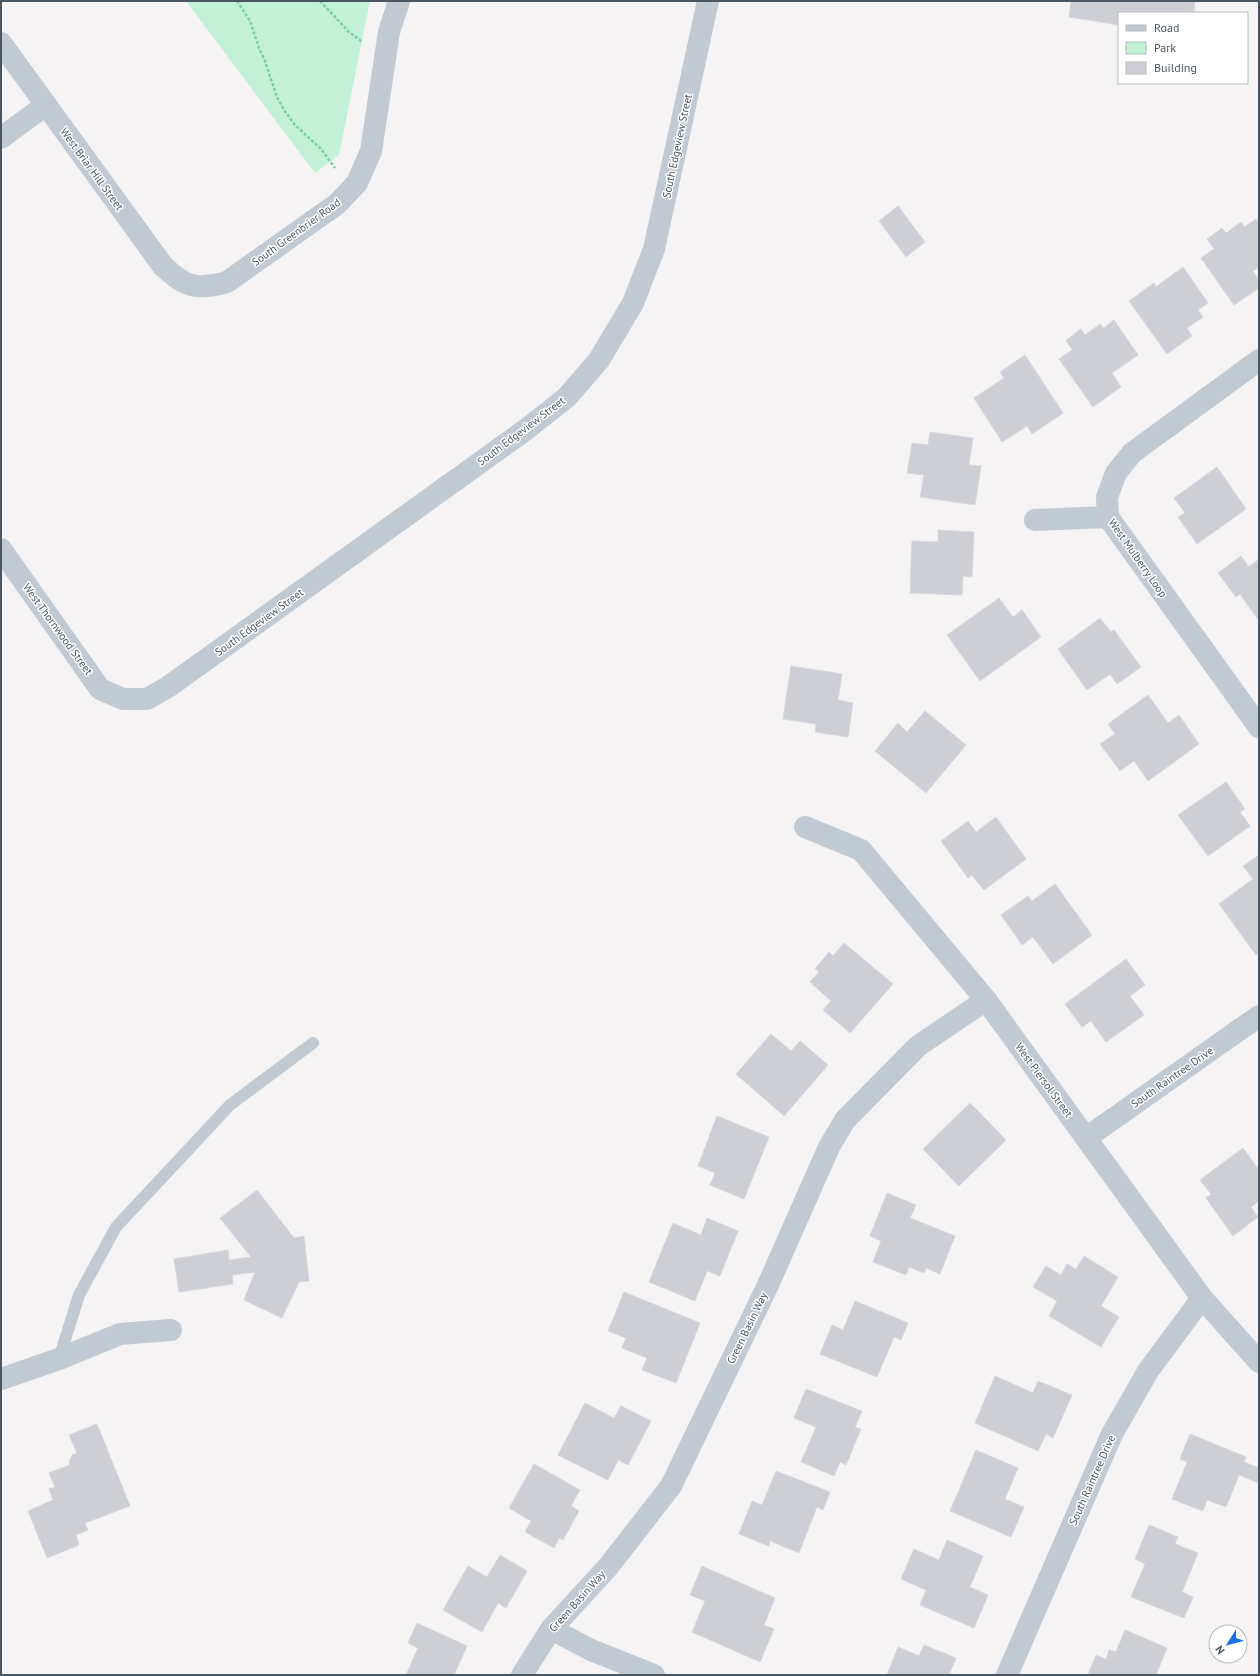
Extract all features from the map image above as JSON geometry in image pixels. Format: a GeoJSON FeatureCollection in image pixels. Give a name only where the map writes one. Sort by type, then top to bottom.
{"type":"FeatureCollection","features":[{"type":"Feature","properties":{"kind":"street","name":"South Greenbrier Road"},"geometry":{"type":"LineString","coordinates":[[191,286],[207,288],[227,282],[337,204],[357,183],[371,151],[389,32],[399,1]]}},
{"type":"Feature","properties":{"kind":"street","name":"South Edgeview Street"},"geometry":{"type":"LineString","coordinates":[[123,699],[147,699],[168,688],[528,428],[567,397],[599,360],[633,303],[654,249],[708,1]]}},
{"type":"Feature","properties":{"kind":"street","name":"West Briar Hill Street"},"geometry":{"type":"LineString","coordinates":[[1,43],[163,266],[175,278],[191,286]]}},
{"type":"Feature","properties":{"kind":"street"},"geometry":{"type":"LineString","coordinates":[[1,138],[46,105]]}},
{"type":"Feature","properties":{"kind":"street","name":"West Mulberry Loop"},"geometry":{"type":"LineString","coordinates":[[1259,360],[1132,453],[1116,473],[1107,497],[1108,517],[1259,727]]}},
{"type":"Feature","properties":{"kind":"street"},"geometry":{"type":"LineString","coordinates":[[1035,520],[1108,517]]}},
{"type":"Feature","properties":{"kind":"street","name":"West Thornwood Street"},"geometry":{"type":"LineString","coordinates":[[1,550],[100,688],[123,699]]}},
{"type":"Feature","properties":{"kind":"street","name":"West Piersol Street"},"geometry":{"type":"LineString","coordinates":[[805,827],[861,850],[986,1000],[1202,1298],[1259,1362]]}},
{"type":"Feature","properties":{"kind":"street","name":"Green Basin Way"},"geometry":{"type":"LineString","coordinates":[[522,1675],[551,1629],[608,1567],[671,1486],[768,1285],[829,1147],[845,1120],[918,1046],[986,1000]]}},
{"type":"Feature","properties":{"kind":"street","name":"South Raintree Drive"},"geometry":{"type":"LineString","coordinates":[[1086,1138],[1259,1016]]}},
{"type":"Feature","properties":{"kind":"street","name":"South Raintree Drive"},"geometry":{"type":"LineString","coordinates":[[1007,1675],[1112,1434],[1148,1371],[1202,1298]]}},
{"type":"Feature","properties":{"kind":"street"},"geometry":{"type":"LineString","coordinates":[[1,1379],[59,1359],[120,1334],[171,1330]]}},
{"type":"Feature","properties":{"kind":"street"},"geometry":{"type":"LineString","coordinates":[[551,1629],[592,1650],[654,1675]]}},
{"type":"Feature","properties":{"kind":"lane"},"geometry":{"type":"LineString","coordinates":[[59,1359],[79,1295],[116,1227],[230,1105],[313,1043]]}},
{"type":"Feature","properties":{"kind":"path"},"geometry":{"type":"LineString","coordinates":[[237,1],[250,21],[277,96],[284,110],[295,125],[321,149],[351,190]]}},
{"type":"Feature","properties":{"kind":"path"},"geometry":{"type":"LineString","coordinates":[[320,1],[355,37],[365,44],[387,51]]}},
{"type":"Feature","properties":{"kind":"green space"},"geometry":{"type":"Polygon","coordinates":[[[186,1],[370,1],[339,155],[315,173],[186,1]]]}},
{"type":"Feature","properties":{"kind":"building"},"geometry":{"type":"Polygon","coordinates":[[[1071,1],[1195,1],[1194,12],[1118,12],[1118,25],[1069,17],[1071,1]]]}},
{"type":"Feature","properties":{"kind":"building"},"geometry":{"type":"Polygon","coordinates":[[[898,206],[925,242],[906,257],[879,221],[898,206]]]}},
{"type":"Feature","properties":{"kind":"building"},"geometry":{"type":"Polygon","coordinates":[[[1256,219],[1259,223],[1259,267],[1253,271],[1259,280],[1259,288],[1234,305],[1201,258],[1214,249],[1207,239],[1222,228],[1226,233],[1241,222],[1244,227],[1256,219]]]}},
{"type":"Feature","properties":{"kind":"building"},"geometry":{"type":"Polygon","coordinates":[[[1183,267],[1208,303],[1198,310],[1203,317],[1187,328],[1192,336],[1167,354],[1129,301],[1154,283],[1156,287],[1183,267]]]}},
{"type":"Feature","properties":{"kind":"building"},"geometry":{"type":"Polygon","coordinates":[[[1114,320],[1138,355],[1112,373],[1121,387],[1093,407],[1059,359],[1072,350],[1066,340],[1081,329],[1085,335],[1100,324],[1104,328],[1114,320]]]}},
{"type":"Feature","properties":{"kind":"building"},"geometry":{"type":"Polygon","coordinates":[[[1025,355],[1063,413],[1032,434],[1027,426],[1002,442],[974,398],[1004,378],[1000,372],[1025,355]]]}},
{"type":"Feature","properties":{"kind":"building"},"geometry":{"type":"Polygon","coordinates":[[[930,432],[973,438],[969,465],[981,466],[975,505],[920,497],[924,475],[907,473],[912,443],[928,445],[930,432]]]}},
{"type":"Feature","properties":{"kind":"building"},"geometry":{"type":"Polygon","coordinates":[[[1217,467],[1246,509],[1197,544],[1178,517],[1185,513],[1174,498],[1217,467]]]}},
{"type":"Feature","properties":{"kind":"building"},"geometry":{"type":"Polygon","coordinates":[[[938,530],[974,532],[972,577],[963,576],[962,595],[910,593],[912,541],[938,542],[938,530]]]}},
{"type":"Feature","properties":{"kind":"building"},"geometry":{"type":"Polygon","coordinates":[[[1241,556],[1249,567],[1259,559],[1259,621],[1240,594],[1236,597],[1218,573],[1241,556]]]}},
{"type":"Feature","properties":{"kind":"building"},"geometry":{"type":"Polygon","coordinates":[[[999,598],[1013,617],[1022,610],[1041,637],[980,681],[947,635],[999,598]]]}},
{"type":"Feature","properties":{"kind":"building"},"geometry":{"type":"Polygon","coordinates":[[[1100,618],[1111,632],[1114,630],[1141,667],[1117,684],[1110,674],[1087,690],[1058,649],[1100,618]]]}},
{"type":"Feature","properties":{"kind":"building"},"geometry":{"type":"Polygon","coordinates":[[[791,666],[842,674],[838,700],[853,703],[848,737],[815,732],[816,724],[783,719],[791,666]]]}},
{"type":"Feature","properties":{"kind":"building"},"geometry":{"type":"Polygon","coordinates":[[[1148,695],[1168,723],[1179,715],[1199,744],[1148,781],[1134,761],[1120,771],[1100,744],[1115,734],[1108,724],[1148,695]]]}},
{"type":"Feature","properties":{"kind":"building"},"geometry":{"type":"Polygon","coordinates":[[[925,711],[966,745],[926,793],[875,751],[898,723],[907,732],[925,711]]]}},
{"type":"Feature","properties":{"kind":"building"},"geometry":{"type":"Polygon","coordinates":[[[1226,782],[1245,809],[1240,812],[1250,826],[1208,856],[1178,815],[1226,782]]]}},
{"type":"Feature","properties":{"kind":"building"},"geometry":{"type":"Polygon","coordinates":[[[996,817],[1026,859],[984,890],[972,875],[968,878],[941,841],[968,821],[976,832],[996,817]]]}},
{"type":"Feature","properties":{"kind":"building"},"geometry":{"type":"Polygon","coordinates":[[[1259,855],[1259,953],[1256,955],[1219,904],[1253,879],[1243,866],[1259,855]]]}},
{"type":"Feature","properties":{"kind":"building"},"geometry":{"type":"Polygon","coordinates":[[[1055,884],[1092,935],[1053,964],[1033,937],[1022,945],[1001,915],[1028,896],[1032,901],[1055,884]]]}},
{"type":"Feature","properties":{"kind":"building"},"geometry":{"type":"Polygon","coordinates":[[[844,943],[893,984],[850,1033],[823,1010],[831,1001],[810,982],[819,972],[815,969],[829,952],[833,956],[844,943]]]}},
{"type":"Feature","properties":{"kind":"building"},"geometry":{"type":"Polygon","coordinates":[[[1126,959],[1145,985],[1130,996],[1144,1015],[1106,1042],[1091,1021],[1082,1027],[1065,1004],[1126,959]]]}},
{"type":"Feature","properties":{"kind":"building"},"geometry":{"type":"Polygon","coordinates":[[[771,1034],[791,1051],[800,1041],[828,1065],[784,1116],[736,1074],[771,1034]]]}},
{"type":"Feature","properties":{"kind":"building"},"geometry":{"type":"Polygon","coordinates":[[[970,1103],[1006,1140],[959,1186],[923,1149],[970,1103]]]}},
{"type":"Feature","properties":{"kind":"building"},"geometry":{"type":"Polygon","coordinates":[[[717,1116],[769,1137],[744,1199],[710,1185],[715,1173],[698,1166],[717,1116]]]}},
{"type":"Feature","properties":{"kind":"building"},"geometry":{"type":"Polygon","coordinates":[[[1243,1148],[1259,1170],[1259,1201],[1251,1207],[1258,1217],[1233,1236],[1206,1198],[1211,1194],[1200,1180],[1243,1148]]]}},
{"type":"Feature","properties":{"kind":"building"},"geometry":{"type":"Polygon","coordinates":[[[257,1190],[294,1238],[304,1236],[309,1281],[299,1282],[282,1318],[244,1300],[255,1272],[232,1275],[233,1284],[179,1292],[174,1259],[228,1250],[229,1260],[251,1257],[220,1218],[257,1190]]]}},
{"type":"Feature","properties":{"kind":"building"},"geometry":{"type":"Polygon","coordinates":[[[887,1193],[916,1205],[910,1218],[955,1236],[940,1274],[926,1268],[924,1273],[909,1267],[906,1275],[873,1262],[881,1241],[870,1236],[887,1193]]]}},
{"type":"Feature","properties":{"kind":"building"},"geometry":{"type":"Polygon","coordinates":[[[707,1218],[738,1231],[720,1276],[707,1271],[695,1301],[649,1282],[673,1223],[701,1235],[707,1218]]]}},
{"type":"Feature","properties":{"kind":"building"},"geometry":{"type":"Polygon","coordinates":[[[1084,1256],[1118,1277],[1101,1306],[1119,1317],[1101,1347],[1049,1316],[1057,1301],[1033,1287],[1046,1266],[1061,1275],[1067,1264],[1076,1269],[1084,1256]]]}},
{"type":"Feature","properties":{"kind":"building"},"geometry":{"type":"Polygon","coordinates":[[[624,1292],[700,1323],[676,1383],[642,1370],[647,1358],[622,1348],[626,1338],[608,1331],[624,1292]]]}},
{"type":"Feature","properties":{"kind":"building"},"geometry":{"type":"Polygon","coordinates":[[[855,1301],[908,1323],[901,1340],[894,1337],[877,1377],[820,1354],[832,1325],[843,1330],[855,1301]]]}},
{"type":"Feature","properties":{"kind":"building"},"geometry":{"type":"Polygon","coordinates":[[[995,1376],[1033,1393],[1038,1381],[1072,1395],[1053,1438],[1046,1434],[1038,1451],[975,1423],[995,1376]]]}},
{"type":"Feature","properties":{"kind":"building"},"geometry":{"type":"Polygon","coordinates":[[[806,1389],[862,1411],[855,1427],[861,1429],[846,1465],[840,1462],[834,1476],[801,1462],[816,1427],[794,1418],[806,1389]]]}},
{"type":"Feature","properties":{"kind":"building"},"geometry":{"type":"Polygon","coordinates":[[[585,1403],[614,1418],[621,1406],[651,1421],[628,1465],[618,1460],[608,1480],[558,1455],[585,1403]]]}},
{"type":"Feature","properties":{"kind":"building"},"geometry":{"type":"Polygon","coordinates":[[[97,1424],[130,1506],[85,1523],[88,1530],[76,1535],[79,1545],[47,1558],[28,1511],[53,1500],[49,1489],[55,1487],[49,1473],[70,1465],[69,1462],[72,1455],[77,1453],[69,1435],[97,1424]]]}},
{"type":"Feature","properties":{"kind":"building"},"geometry":{"type":"Polygon","coordinates":[[[1190,1434],[1246,1457],[1244,1462],[1259,1468],[1259,1483],[1239,1475],[1226,1507],[1207,1500],[1203,1511],[1172,1499],[1187,1462],[1180,1459],[1190,1434]]]}},
{"type":"Feature","properties":{"kind":"building"},"geometry":{"type":"Polygon","coordinates":[[[976,1450],[1018,1468],[1005,1499],[1024,1507],[1011,1537],[950,1511],[976,1450]]]}},
{"type":"Feature","properties":{"kind":"building"},"geometry":{"type":"Polygon","coordinates":[[[534,1464],[580,1490],[571,1506],[579,1511],[563,1540],[559,1538],[554,1548],[525,1532],[531,1521],[509,1508],[534,1464]]]}},
{"type":"Feature","properties":{"kind":"building"},"geometry":{"type":"Polygon","coordinates":[[[776,1471],[830,1492],[823,1510],[817,1507],[799,1553],[770,1541],[769,1546],[739,1534],[752,1501],[762,1505],[776,1471]]]}},
{"type":"Feature","properties":{"kind":"building"},"geometry":{"type":"Polygon","coordinates":[[[1149,1525],[1178,1537],[1175,1544],[1198,1553],[1182,1592],[1193,1597],[1184,1618],[1131,1597],[1145,1564],[1135,1559],[1149,1525]]]}},
{"type":"Feature","properties":{"kind":"building"},"geometry":{"type":"Polygon","coordinates":[[[947,1540],[983,1556],[970,1587],[988,1595],[974,1628],[920,1605],[926,1590],[901,1579],[914,1549],[939,1560],[947,1540]]]}},
{"type":"Feature","properties":{"kind":"building"},"geometry":{"type":"Polygon","coordinates":[[[500,1555],[527,1571],[506,1608],[498,1603],[482,1632],[443,1610],[468,1566],[487,1577],[500,1555]]]}},
{"type":"Feature","properties":{"kind":"building"},"geometry":{"type":"Polygon","coordinates":[[[702,1566],[775,1598],[764,1625],[774,1629],[760,1662],[692,1632],[705,1601],[690,1595],[702,1566]]]}},
{"type":"Feature","properties":{"kind":"building"},"geometry":{"type":"Polygon","coordinates":[[[417,1623],[467,1646],[454,1675],[406,1675],[418,1648],[408,1643],[417,1623]]]}},
{"type":"Feature","properties":{"kind":"building"},"geometry":{"type":"Polygon","coordinates":[[[1125,1630],[1167,1648],[1156,1675],[1088,1675],[1096,1655],[1106,1659],[1109,1650],[1116,1652],[1125,1630]]]}},
{"type":"Feature","properties":{"kind":"building"},"geometry":{"type":"Polygon","coordinates":[[[924,1645],[956,1658],[949,1675],[887,1675],[898,1647],[919,1656],[924,1645]]]}}]}
